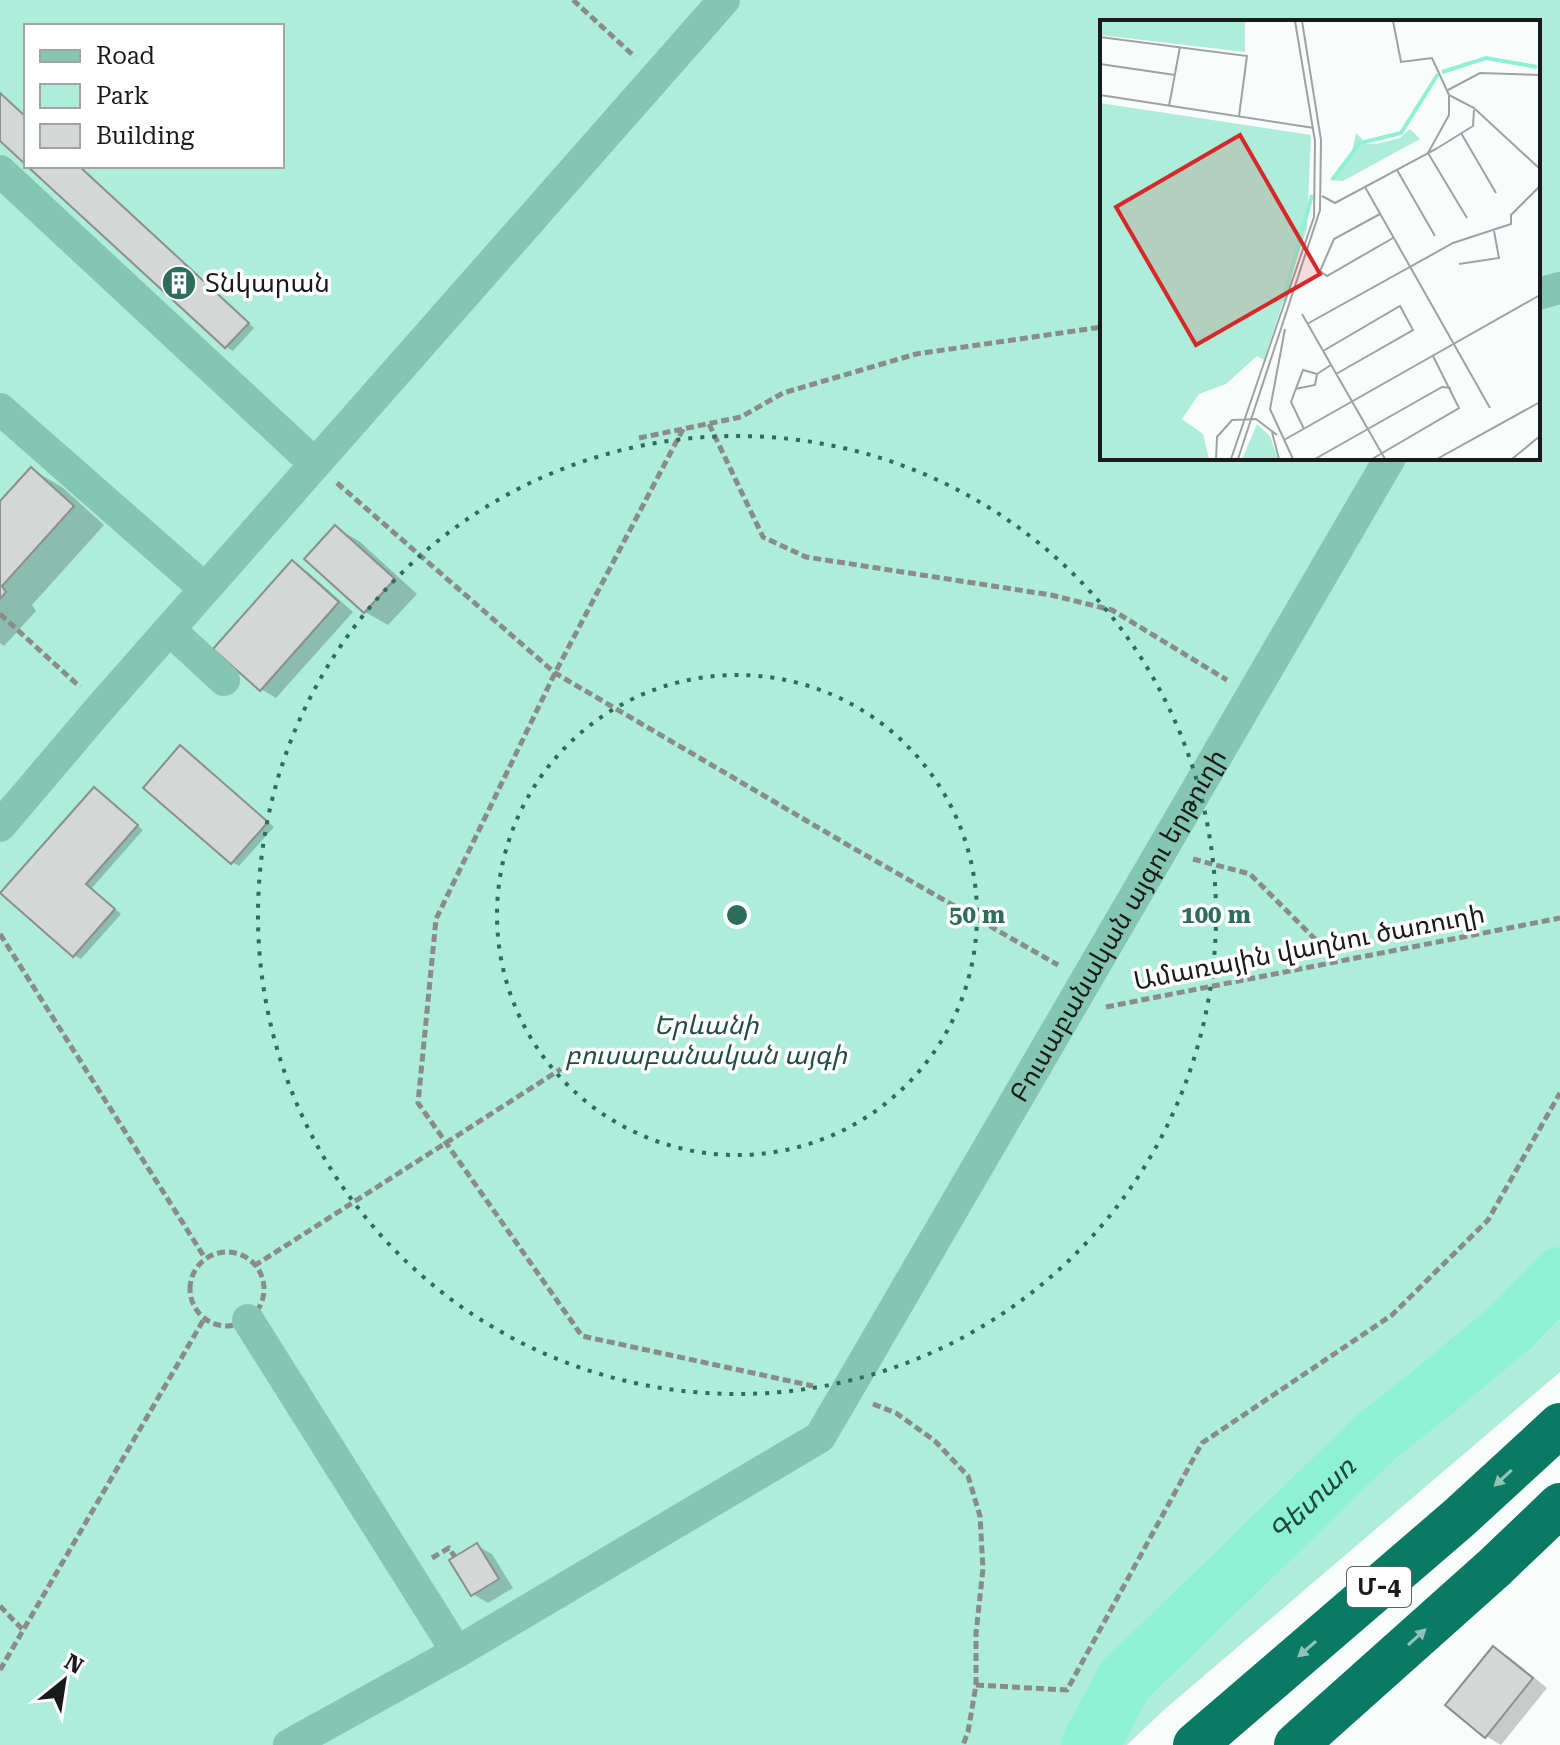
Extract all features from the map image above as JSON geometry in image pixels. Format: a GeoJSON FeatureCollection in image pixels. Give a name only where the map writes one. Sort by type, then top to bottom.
{"type":"FeatureCollection","features":[{"type":"Feature","properties":{"kind":"highway","name":"Մ-4"},"geometry":{"type":"LineString","coordinates":[[1195,1745],[1460,1517],[1560,1425]]}},
{"type":"Feature","properties":{"kind":"highway","name":"Մ-4"},"geometry":{"type":"LineString","coordinates":[[1296,1745],[1560,1505]]}},
{"type":"Feature","properties":{"kind":"lane"},"geometry":{"type":"LineString","coordinates":[[0,826],[101,707],[724,0]]}},
{"type":"Feature","properties":{"kind":"lane"},"geometry":{"type":"LineString","coordinates":[[0,171],[315,464]]}},
{"type":"Feature","properties":{"kind":"lane"},"geometry":{"type":"LineString","coordinates":[[1540,293],[1560,288]]}},
{"type":"Feature","properties":{"kind":"lane"},"geometry":{"type":"LineString","coordinates":[[0,409],[205,589]]}},
{"type":"Feature","properties":{"kind":"lane","name":"Բուսաբանական այգու երթուղի"},"geometry":{"type":"LineString","coordinates":[[289,1745],[457,1652],[820,1437],[1389,460]]}},
{"type":"Feature","properties":{"kind":"lane"},"geometry":{"type":"LineString","coordinates":[[170,630],[224,680]]}},
{"type":"Feature","properties":{"kind":"lane"},"geometry":{"type":"LineString","coordinates":[[248,1320],[457,1652]]}},
{"type":"Feature","properties":{"kind":"path"},"geometry":{"type":"LineString","coordinates":[[573,0],[657,77]]}},
{"type":"Feature","properties":{"kind":"path"},"geometry":{"type":"LineString","coordinates":[[639,438],[741,417],[783,393],[916,354],[1100,327]]}},
{"type":"Feature","properties":{"kind":"path"},"geometry":{"type":"LineString","coordinates":[[709,424],[763,537],[806,557],[1051,595],[1112,610],[1252,696]]}},
{"type":"Feature","properties":{"kind":"path"},"geometry":{"type":"LineString","coordinates":[[683,429],[555,673],[436,919],[418,1103],[582,1336],[846,1393],[896,1413],[935,1441],[968,1476],[980,1516],[983,1569],[976,1633],[976,1685],[963,1745]]}},
{"type":"Feature","properties":{"kind":"path"},"geometry":{"type":"LineString","coordinates":[[315,464],[555,673],[1086,981]]}},
{"type":"Feature","properties":{"kind":"path"},"geometry":{"type":"LineString","coordinates":[[0,614],[101,707]]}},
{"type":"Feature","properties":{"kind":"path"},"geometry":{"type":"LineString","coordinates":[[1162,851],[1250,874],[1338,961]]}},
{"type":"Feature","properties":{"kind":"path","name":"Ամառային վաղնու ծառուղի"},"geometry":{"type":"LineString","coordinates":[[1067,1015],[1560,918]]}},
{"type":"Feature","properties":{"kind":"path"},"geometry":{"type":"LineString","coordinates":[[0,934],[205,1258]]}},
{"type":"Feature","properties":{"kind":"path"},"geometry":{"type":"LineString","coordinates":[[254,1266],[561,1069]]}},
{"type":"Feature","properties":{"kind":"path"},"geometry":{"type":"LineString","coordinates":[[976,1685],[1067,1690],[1202,1443],[1392,1315],[1488,1220],[1560,1093]]}},
{"type":"Feature","properties":{"kind":"path"},"geometry":{"type":"LineString","coordinates":[[227,1251],[249,1259],[263,1278],[263,1301],[248,1320],[226,1326],[204,1319],[191,1300],[191,1277],[205,1258],[227,1251]]}},
{"type":"Feature","properties":{"kind":"path"},"geometry":{"type":"LineString","coordinates":[[0,1670],[204,1319]]}},
{"type":"Feature","properties":{"kind":"path"},"geometry":{"type":"LineString","coordinates":[[0,1606],[23,1630]]}},
{"type":"Feature","properties":{"kind":"green space","name":"Երևանի բուսաբանական այգի"},"geometry":{"type":"Polygon","coordinates":[[[0,0],[1560,0],[1560,1372],[1165,1709],[1127,1745],[0,1745],[0,0]]]}},
{"type":"Feature","properties":{"kind":"building"},"geometry":{"type":"Polygon","coordinates":[[[0,93],[24,115],[24,163],[0,141],[0,93]]]}},
{"type":"Feature","properties":{"kind":"building","name":"Տնկարան"},"geometry":{"type":"Polygon","coordinates":[[[29,168],[81,168],[249,323],[225,348],[29,168]]]}},
{"type":"Feature","properties":{"kind":"building"},"geometry":{"type":"Polygon","coordinates":[[[31,467],[74,506],[2,586],[6,592],[0,599],[0,501],[31,467]]]}},
{"type":"Feature","properties":{"kind":"building"},"geometry":{"type":"Polygon","coordinates":[[[335,525],[395,579],[364,613],[304,559],[335,525]]]}},
{"type":"Feature","properties":{"kind":"building"},"geometry":{"type":"Polygon","coordinates":[[[292,560],[339,602],[260,691],[213,649],[292,560]]]}},
{"type":"Feature","properties":{"kind":"building"},"geometry":{"type":"Polygon","coordinates":[[[180,745],[268,822],[231,864],[143,788],[180,745]]]}},
{"type":"Feature","properties":{"kind":"building"},"geometry":{"type":"Polygon","coordinates":[[[94,787],[138,825],[86,884],[115,909],[73,957],[0,893],[94,787]]]}},
{"type":"Feature","properties":{"kind":"building"},"geometry":{"type":"Polygon","coordinates":[[[477,1543],[499,1579],[471,1596],[449,1560],[477,1543]]]}},
{"type":"Feature","properties":{"kind":"building"},"geometry":{"type":"Polygon","coordinates":[[[1493,1646],[1533,1678],[1485,1738],[1445,1705],[1493,1646]]]}},
{"type":"Feature","properties":{"kind":"waterway","name":"Գետառ"},"geometry":{"type":"LineString","coordinates":[[1090,1745],[1124,1681],[1377,1436],[1512,1326],[1560,1276]]}},
{"type":"Feature","properties":{"kind":"place","name":"Տնկարան"},"geometry":{"type":"Point","coordinates":[179,283]}}]}
